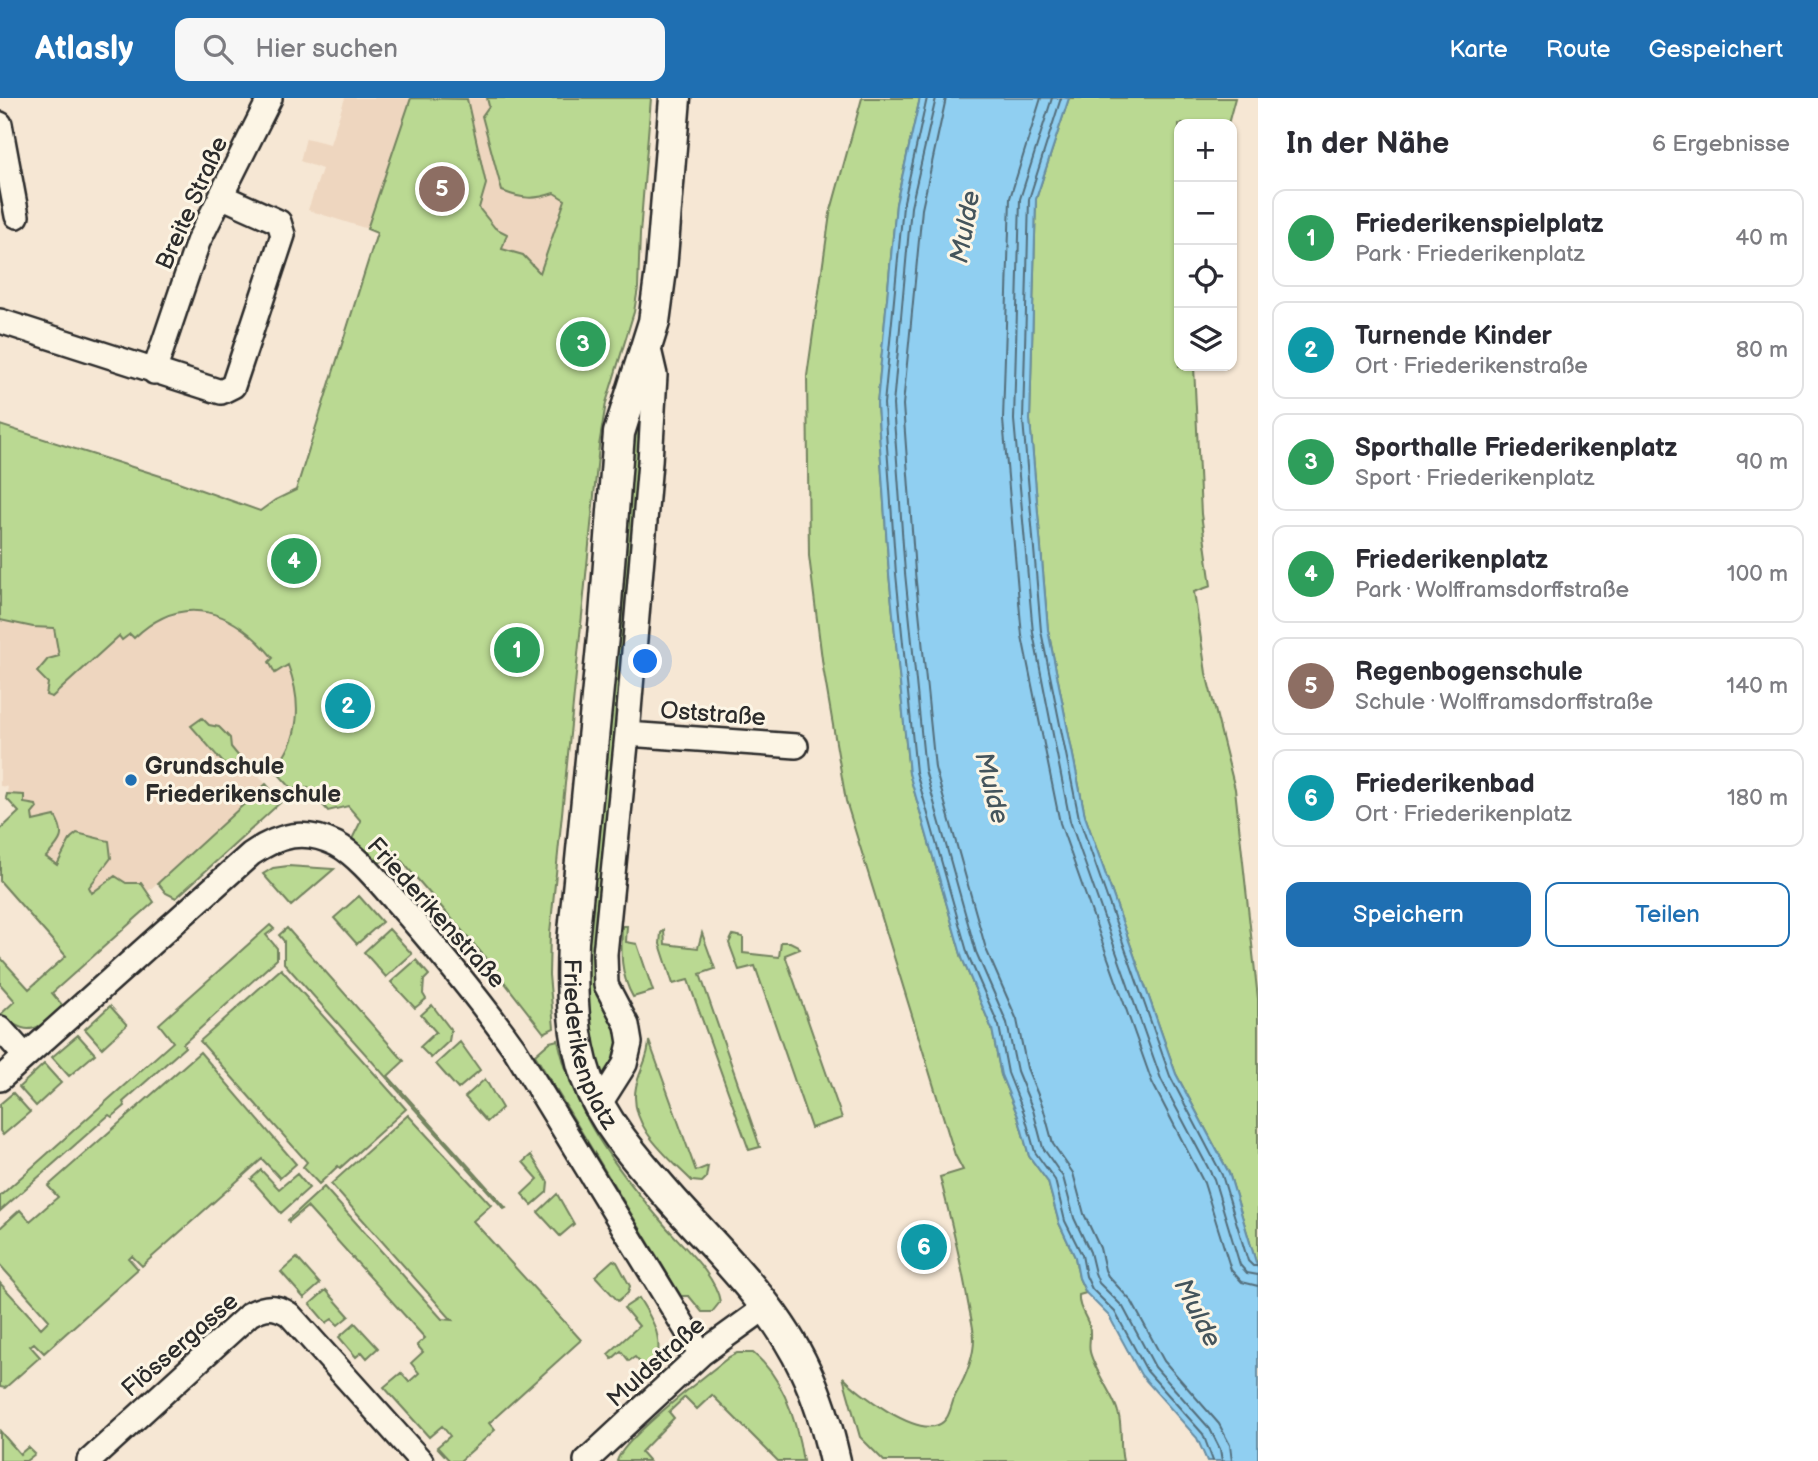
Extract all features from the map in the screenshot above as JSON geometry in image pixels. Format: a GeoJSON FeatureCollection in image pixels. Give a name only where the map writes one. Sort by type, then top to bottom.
{"type":"FeatureCollection","features":[{"type":"Feature","properties":{"kind":"main road","name":"Friederikenplatz"},"geometry":{"type":"LineString","coordinates":[[674,98],[661,270],[648,345],[619,433],[605,616],[572,956],[576,1033],[588,1081],[599,1105],[632,1155],[766,1307],[805,1370],[835,1461]]}},
{"type":"Feature","properties":{"kind":"street","name":"Breite Straße"},"geometry":{"type":"LineString","coordinates":[[154,372],[198,242],[270,98]]}},
{"type":"Feature","properties":{"kind":"street"},"geometry":{"type":"LineString","coordinates":[[0,124],[17,216]]}},
{"type":"Feature","properties":{"kind":"street"},"geometry":{"type":"LineString","coordinates":[[0,321],[221,392],[233,386],[283,235],[279,222],[221,196]]}},
{"type":"Feature","properties":{"kind":"street"},"geometry":{"type":"LineString","coordinates":[[599,1105],[625,1064],[629,1043],[627,1025],[610,995],[604,970],[651,450],[655,375],[648,345]]}},
{"type":"Feature","properties":{"kind":"street","name":"Oststraße"},"geometry":{"type":"LineString","coordinates":[[627,734],[796,746]]}},
{"type":"Feature","properties":{"kind":"street","name":"Friederikenstraße"},"geometry":{"type":"LineString","coordinates":[[0,1079],[251,854],[279,837],[297,835],[337,844],[378,882],[427,937],[475,994],[514,1048],[701,1354]]}},
{"type":"Feature","properties":{"kind":"street"},"geometry":{"type":"LineString","coordinates":[[0,1028],[25,1056]]}},
{"type":"Feature","properties":{"kind":"street","name":"Flössergasse"},"geometry":{"type":"LineString","coordinates":[[89,1461],[250,1314],[264,1307],[278,1307],[289,1314],[421,1461]]}},
{"type":"Feature","properties":{"kind":"street","name":"Muldstraße"},"geometry":{"type":"LineString","coordinates":[[586,1461],[701,1354],[766,1307]]}},
{"type":"Feature","properties":{"kind":"shaded area"},"geometry":{"type":"Polygon","coordinates":[[[345,98],[599,98],[534,292],[377,232],[308,210],[322,169],[300,161],[306,138],[330,144],[345,98]]]}},
{"type":"Feature","properties":{"kind":"shaded area","name":"Grundschule Friederikenschule"},"geometry":{"type":"Polygon","coordinates":[[[202,611],[222,616],[249,633],[274,659],[269,662],[275,672],[288,665],[297,696],[294,738],[285,758],[274,769],[271,766],[259,776],[266,784],[88,946],[0,830],[19,812],[6,798],[8,787],[0,786],[0,620],[114,630],[130,633],[134,638],[161,619],[184,612],[202,611]]]}},
{"type":"Feature","properties":{"kind":"green space"},"geometry":{"type":"Polygon","coordinates":[[[411,98],[467,99],[486,184],[479,208],[495,228],[507,234],[502,249],[523,255],[540,273],[565,200],[554,193],[528,198],[502,191],[482,116],[489,106],[487,98],[651,98],[638,288],[634,312],[606,403],[599,446],[550,933],[549,975],[554,1028],[544,1033],[484,956],[393,851],[376,866],[352,839],[361,821],[348,806],[328,811],[308,788],[292,789],[274,769],[290,746],[294,733],[297,707],[293,679],[288,665],[275,673],[269,662],[273,658],[242,628],[208,612],[171,614],[153,623],[134,638],[130,634],[122,640],[119,636],[52,697],[46,695],[48,683],[37,672],[48,659],[59,656],[54,628],[0,620],[0,425],[170,479],[260,511],[296,490],[377,233],[367,229],[411,98]]]}},
{"type":"Feature","properties":{"kind":"green space"},"geometry":{"type":"Polygon","coordinates":[[[862,98],[920,98],[896,204],[877,404],[889,574],[909,773],[962,958],[992,1029],[1001,1075],[1018,1116],[1029,1156],[1048,1182],[1059,1223],[1075,1257],[1079,1278],[1086,1293],[1079,1295],[1079,1299],[1090,1328],[1090,1352],[1118,1412],[1123,1461],[884,1461],[860,1437],[843,1377],[861,1393],[902,1419],[928,1427],[938,1425],[948,1416],[966,1375],[974,1339],[940,1177],[963,1170],[955,1155],[846,801],[823,667],[809,556],[807,376],[830,214],[862,98]]]}},
{"type":"Feature","properties":{"kind":"green space"},"geometry":{"type":"Polygon","coordinates":[[[1069,98],[1235,98],[1229,119],[1174,119],[1174,371],[1194,371],[1201,514],[1211,586],[1194,592],[1206,673],[1235,789],[1258,999],[1258,1269],[1229,1173],[1176,1074],[1085,816],[1048,630],[1030,420],[1036,199],[1069,98]]]}},
{"type":"Feature","properties":{"kind":"green space"},"geometry":{"type":"Polygon","coordinates":[[[648,390],[608,848],[621,1052],[604,1081],[592,1036],[585,958],[638,409],[648,390]]]}},
{"type":"Feature","properties":{"kind":"green space"},"geometry":{"type":"Polygon","coordinates":[[[202,718],[209,725],[219,727],[230,738],[231,747],[245,764],[233,774],[191,726],[202,718]]]}},
{"type":"Feature","properties":{"kind":"green space"},"geometry":{"type":"Polygon","coordinates":[[[266,784],[281,802],[176,898],[166,893],[158,883],[266,784]]]}},
{"type":"Feature","properties":{"kind":"green space"},"geometry":{"type":"Polygon","coordinates":[[[7,794],[24,795],[24,803],[36,805],[37,808],[32,814],[33,821],[55,816],[61,834],[46,857],[57,865],[71,838],[77,833],[109,841],[111,858],[89,887],[92,893],[115,876],[126,883],[141,883],[154,902],[52,993],[63,1006],[47,1021],[26,1029],[10,1022],[1,1014],[15,1001],[0,984],[0,957],[29,989],[66,956],[0,881],[0,830],[19,812],[6,798],[7,794]]]}},
{"type":"Feature","properties":{"kind":"green space"},"geometry":{"type":"Polygon","coordinates":[[[288,866],[334,869],[291,906],[263,874],[273,868],[288,866]]]}},
{"type":"Feature","properties":{"kind":"green space"},"geometry":{"type":"Polygon","coordinates":[[[359,896],[382,922],[357,944],[334,918],[359,896]]]}},
{"type":"Feature","properties":{"kind":"green space"},"geometry":{"type":"Polygon","coordinates":[[[270,925],[274,929],[266,935],[277,948],[277,959],[123,1102],[125,1106],[112,1117],[109,1115],[0,1211],[0,1196],[173,1042],[159,1024],[270,925]]]}},
{"type":"Feature","properties":{"kind":"green space"},"geometry":{"type":"Polygon","coordinates":[[[622,926],[627,926],[626,942],[637,944],[653,991],[633,997],[622,963],[622,926]]]}},
{"type":"Feature","properties":{"kind":"green space"},"geometry":{"type":"Polygon","coordinates":[[[287,928],[404,1061],[388,1076],[506,1208],[504,1209],[284,963],[284,941],[279,935],[287,928]]]}},
{"type":"Feature","properties":{"kind":"green space"},"geometry":{"type":"Polygon","coordinates":[[[389,929],[412,954],[386,977],[364,952],[389,929]]]}},
{"type":"Feature","properties":{"kind":"green space"},"geometry":{"type":"Polygon","coordinates":[[[664,930],[665,944],[698,948],[702,933],[715,969],[700,974],[760,1147],[749,1150],[688,980],[673,984],[660,944],[664,930]]]}},
{"type":"Feature","properties":{"kind":"green space"},"geometry":{"type":"Polygon","coordinates":[[[733,935],[743,937],[743,953],[779,957],[781,942],[790,942],[800,949],[785,955],[842,1118],[811,1128],[755,966],[739,970],[729,943],[733,935]]]}},
{"type":"Feature","properties":{"kind":"green space"},"geometry":{"type":"Polygon","coordinates":[[[416,960],[429,975],[424,980],[423,994],[426,999],[415,1008],[391,982],[416,960]]]}},
{"type":"Feature","properties":{"kind":"green space"},"geometry":{"type":"Polygon","coordinates":[[[281,969],[406,1109],[319,1184],[303,1167],[307,1162],[200,1041],[281,969]]]}},
{"type":"Feature","properties":{"kind":"green space"},"geometry":{"type":"Polygon","coordinates":[[[432,1005],[451,1030],[449,1041],[431,1058],[420,1047],[436,1032],[421,1015],[432,1005]]]}},
{"type":"Feature","properties":{"kind":"green space"},"geometry":{"type":"Polygon","coordinates":[[[110,1006],[127,1025],[102,1048],[85,1029],[110,1006]]]}},
{"type":"Feature","properties":{"kind":"green space"},"geometry":{"type":"Polygon","coordinates":[[[78,1035],[95,1054],[69,1076],[52,1057],[78,1035]]]}},
{"type":"Feature","properties":{"kind":"green space"},"geometry":{"type":"Polygon","coordinates":[[[558,1040],[574,1092],[597,1137],[643,1199],[712,1281],[720,1302],[712,1312],[702,1312],[689,1296],[681,1296],[535,1055],[550,1042],[558,1040]]]}},
{"type":"Feature","properties":{"kind":"green space"},"geometry":{"type":"Polygon","coordinates":[[[649,1041],[696,1171],[708,1166],[706,1178],[702,1182],[692,1181],[662,1151],[644,1128],[638,1115],[636,1087],[649,1041]]]}},
{"type":"Feature","properties":{"kind":"green space"},"geometry":{"type":"Polygon","coordinates":[[[460,1042],[480,1070],[458,1089],[436,1064],[460,1042]]]}},
{"type":"Feature","properties":{"kind":"green space"},"geometry":{"type":"Polygon","coordinates":[[[200,1052],[296,1164],[280,1178],[262,1159],[142,1266],[132,1256],[129,1259],[138,1269],[44,1353],[34,1343],[30,1346],[40,1357],[5,1388],[0,1387],[0,1283],[41,1328],[49,1320],[0,1265],[0,1228],[20,1210],[30,1221],[58,1197],[48,1186],[200,1052]]]}},
{"type":"Feature","properties":{"kind":"green space"},"geometry":{"type":"Polygon","coordinates":[[[44,1064],[61,1083],[36,1106],[19,1087],[44,1064]]]}},
{"type":"Feature","properties":{"kind":"green space"},"geometry":{"type":"Polygon","coordinates":[[[485,1079],[502,1108],[487,1122],[465,1097],[485,1079]]]}},
{"type":"Feature","properties":{"kind":"green space"},"geometry":{"type":"Polygon","coordinates":[[[13,1093],[30,1112],[3,1135],[0,1131],[0,1104],[13,1093]]]}},
{"type":"Feature","properties":{"kind":"green space"},"geometry":{"type":"Polygon","coordinates":[[[408,1115],[491,1205],[473,1221],[581,1340],[489,1423],[495,1430],[460,1461],[450,1461],[437,1447],[450,1436],[442,1426],[429,1437],[384,1387],[401,1373],[409,1382],[419,1373],[411,1363],[423,1352],[417,1345],[425,1338],[307,1207],[289,1222],[288,1220],[324,1187],[442,1319],[452,1320],[331,1184],[408,1115]]]}},
{"type":"Feature","properties":{"kind":"green space"},"geometry":{"type":"Polygon","coordinates":[[[531,1155],[548,1182],[547,1192],[532,1205],[522,1194],[538,1179],[523,1162],[531,1155]]]}},
{"type":"Feature","properties":{"kind":"green space"},"geometry":{"type":"Polygon","coordinates":[[[261,1170],[279,1189],[297,1174],[309,1188],[281,1213],[251,1179],[261,1170]]]}},
{"type":"Feature","properties":{"kind":"green space"},"geometry":{"type":"Polygon","coordinates":[[[557,1194],[574,1224],[560,1236],[538,1212],[557,1194]]]}},
{"type":"Feature","properties":{"kind":"green space"},"geometry":{"type":"Polygon","coordinates":[[[297,1258],[320,1284],[304,1298],[281,1272],[297,1258]]]}},
{"type":"Feature","properties":{"kind":"green space"},"geometry":{"type":"Polygon","coordinates":[[[613,1260],[617,1262],[630,1286],[628,1293],[618,1301],[595,1276],[613,1260]]]}},
{"type":"Feature","properties":{"kind":"green space"},"geometry":{"type":"Polygon","coordinates":[[[326,1290],[349,1316],[338,1325],[332,1319],[326,1323],[310,1304],[326,1290]]]}},
{"type":"Feature","properties":{"kind":"green space"},"geometry":{"type":"Polygon","coordinates":[[[639,1298],[654,1324],[658,1338],[658,1354],[644,1367],[635,1357],[629,1361],[621,1351],[612,1359],[608,1354],[639,1326],[624,1308],[639,1298]]]}},
{"type":"Feature","properties":{"kind":"green space"},"geometry":{"type":"Polygon","coordinates":[[[355,1323],[378,1348],[367,1358],[362,1352],[356,1357],[339,1337],[355,1323]]]}},
{"type":"Feature","properties":{"kind":"green space"},"geometry":{"type":"Polygon","coordinates":[[[737,1353],[753,1353],[764,1363],[781,1388],[793,1417],[803,1461],[778,1461],[712,1395],[697,1409],[685,1397],[669,1412],[674,1418],[641,1452],[649,1461],[617,1461],[622,1451],[649,1423],[703,1377],[737,1353]]]}},
{"type":"Feature","properties":{"kind":"green space"},"geometry":{"type":"Polygon","coordinates":[[[0,1431],[20,1454],[28,1447],[35,1454],[26,1461],[0,1461],[0,1431]]]}},
{"type":"Feature","properties":{"kind":"water","name":"Mulde"},"geometry":{"type":"Polygon","coordinates":[[[920,98],[1069,98],[1036,199],[1030,420],[1048,630],[1085,816],[1176,1074],[1229,1173],[1258,1269],[1258,1461],[1207,1461],[1197,1438],[1141,1375],[1109,1316],[1086,1293],[1079,1278],[1075,1257],[1059,1223],[1048,1182],[1029,1156],[1018,1116],[1001,1075],[992,1029],[962,958],[909,773],[889,574],[877,404],[896,204],[920,98]]]}},
{"type":"Feature","properties":{"kind":"place","name":"Regenbogenschule"},"geometry":{"type":"Point","coordinates":[442,189]}},
{"type":"Feature","properties":{"kind":"place","name":"Sporthalle Friederikenplatz"},"geometry":{"type":"Point","coordinates":[583,344]}},
{"type":"Feature","properties":{"kind":"place","name":"Friederikenplatz"},"geometry":{"type":"Point","coordinates":[294,561]}},
{"type":"Feature","properties":{"kind":"place","name":"Friederikenspielplatz"},"geometry":{"type":"Point","coordinates":[517,650]}},
{"type":"Feature","properties":{"kind":"place","name":"Turnende Kinder"},"geometry":{"type":"Point","coordinates":[348,706]}},
{"type":"Feature","properties":{"kind":"place","name":"Grundschule Friederikenschule"},"geometry":{"type":"Point","coordinates":[131,780]}},
{"type":"Feature","properties":{"kind":"place","name":"Friederikenbad"},"geometry":{"type":"Point","coordinates":[924,1247]}}]}
